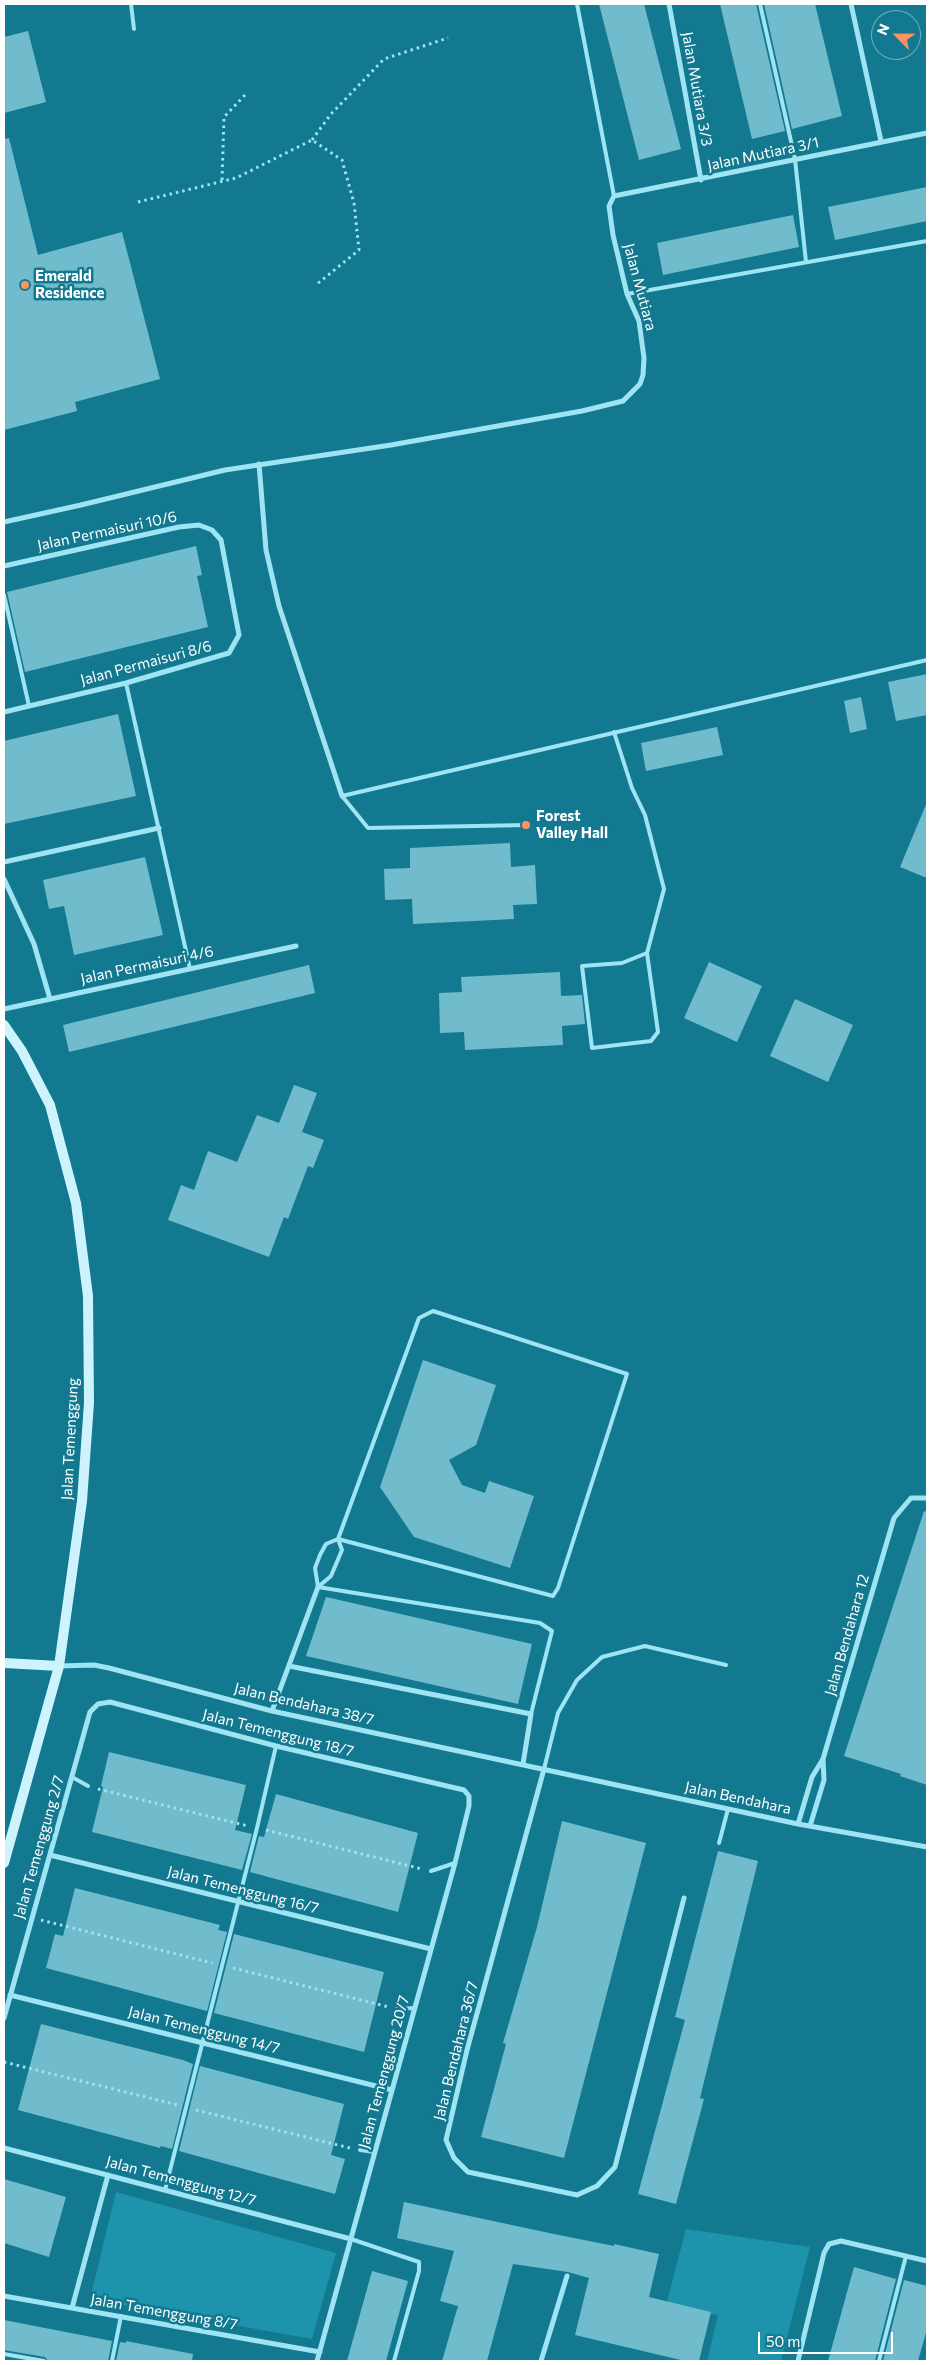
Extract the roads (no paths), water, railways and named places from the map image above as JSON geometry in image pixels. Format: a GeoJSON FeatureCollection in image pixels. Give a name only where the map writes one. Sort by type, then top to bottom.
{"type":"FeatureCollection","features":[{"type":"Feature","properties":{"kind":"street","name":"Jalan Mutiara 3/3"},"geometry":{"type":"LineString","coordinates":[[669,4],[701,180]]}},
{"type":"Feature","properties":{"kind":"street"},"geometry":{"type":"LineString","coordinates":[[851,4],[881,141]]}},
{"type":"Feature","properties":{"kind":"street","name":"Jalan Mutiara 3/1"},"geometry":{"type":"LineString","coordinates":[[614,196],[927,133]]}},
{"type":"Feature","properties":{"kind":"street","name":"Jalan Mutiara"},"geometry":{"type":"LineString","coordinates":[[259,464],[391,445],[597,408],[623,400],[640,384],[643,375],[644,358],[639,321],[627,294],[613,235],[609,206],[614,196]]}},
{"type":"Feature","properties":{"kind":"street"},"geometry":{"type":"LineString","coordinates":[[4,522],[259,464],[266,550],[279,606],[342,796]]}},
{"type":"Feature","properties":{"kind":"street","name":"Jalan Permaisuri 10/6"},"geometry":{"type":"LineString","coordinates":[[4,566],[179,527],[199,525],[212,530],[221,540],[231,589]]}},
{"type":"Feature","properties":{"kind":"street","name":"Jalan Permaisuri 8/6"},"geometry":{"type":"LineString","coordinates":[[4,712],[126,684],[229,653],[239,635],[231,589]]}},
{"type":"Feature","properties":{"kind":"street"},"geometry":{"type":"LineString","coordinates":[[4,862],[159,828]]}},
{"type":"Feature","properties":{"kind":"street"},"geometry":{"type":"LineString","coordinates":[[4,879],[34,944],[50,999]]}},
{"type":"Feature","properties":{"kind":"street","name":"Jalan Permaisuri 4/6"},"geometry":{"type":"LineString","coordinates":[[4,1008],[296,946]]}},
{"type":"Feature","properties":{"kind":"street","name":"Jalan Temenggung"},"geometry":{"type":"LineString","coordinates":[[4,1025],[22,1051],[50,1104],[76,1203],[88,1296],[89,1403],[82,1500],[59,1666],[4,1863]]}},
{"type":"Feature","properties":{"kind":"street","name":"Jalan Bendahara 12"},"geometry":{"type":"LineString","coordinates":[[810,1826],[824,1780],[824,1759],[894,1518],[911,1498],[927,1498]]}},
{"type":"Feature","properties":{"kind":"street"},"geometry":{"type":"LineString","coordinates":[[272,1711],[318,1587]]}},
{"type":"Feature","properties":{"kind":"street"},"geometry":{"type":"LineString","coordinates":[[4,1664],[59,1666]]}},
{"type":"Feature","properties":{"kind":"street","name":"Jalan Bendahara 38/7"},"geometry":{"type":"LineString","coordinates":[[59,1666],[110,1668],[272,1711],[544,1769]]}},
{"type":"Feature","properties":{"kind":"street"},"geometry":{"type":"LineString","coordinates":[[289,1666],[531,1714],[523,1764]]}},
{"type":"Feature","properties":{"kind":"street","name":"Jalan Temenggung 18/7"},"geometry":{"type":"LineString","coordinates":[[90,1712],[98,1704],[110,1702],[276,1746],[464,1790]]}},
{"type":"Feature","properties":{"kind":"street","name":"Jalan Temenggung 2/7"},"geometry":{"type":"LineString","coordinates":[[4,2018],[90,1712]]}},
{"type":"Feature","properties":{"kind":"street","name":"Jalan Bendahara 12"},"geometry":{"type":"LineString","coordinates":[[798,1824],[812,1777],[824,1759]]}},
{"type":"Feature","properties":{"kind":"street","name":"Jalan Bendahara"},"geometry":{"type":"LineString","coordinates":[[544,1769],[798,1824],[927,1847]]}},
{"type":"Feature","properties":{"kind":"street","name":"Jalan Bendahara 36/7"},"geometry":{"type":"LineString","coordinates":[[544,1769],[467,2050],[446,2140],[454,2158],[468,2172],[577,2195],[597,2186],[615,2167],[684,1898]]}},
{"type":"Feature","properties":{"kind":"street","name":"Jalan Temenggung 20/7"},"geometry":{"type":"LineString","coordinates":[[317,2361],[455,1863],[469,1806],[469,1796],[464,1790]]}},
{"type":"Feature","properties":{"kind":"street","name":"Jalan Temenggung 16/7"},"geometry":{"type":"LineString","coordinates":[[50,1855],[431,1949]]}},
{"type":"Feature","properties":{"kind":"street","name":"Jalan Temenggung 14/7"},"geometry":{"type":"LineString","coordinates":[[10,1995],[392,2090]]}},
{"type":"Feature","properties":{"kind":"street","name":"Jalan Temenggung 12/7"},"geometry":{"type":"LineString","coordinates":[[4,2148],[351,2239]]}},
{"type":"Feature","properties":{"kind":"street"},"geometry":{"type":"LineString","coordinates":[[72,2308],[108,2175]]}},
{"type":"Feature","properties":{"kind":"street"},"geometry":{"type":"LineString","coordinates":[[798,2361],[824,2252],[830,2244],[841,2242],[927,2261]]}},
{"type":"Feature","properties":{"kind":"street"},"geometry":{"type":"LineString","coordinates":[[543,2361],[566,2276]]}},
{"type":"Feature","properties":{"kind":"street","name":"Jalan Temenggung 8/7"},"geometry":{"type":"LineString","coordinates":[[4,2296],[320,2352]]}},
{"type":"Feature","properties":{"kind":"lane"},"geometry":{"type":"LineString","coordinates":[[132,4],[134,29]]}},
{"type":"Feature","properties":{"kind":"lane"},"geometry":{"type":"LineString","coordinates":[[577,4],[614,196]]}},
{"type":"Feature","properties":{"kind":"lane"},"geometry":{"type":"LineString","coordinates":[[760,4],[795,159],[806,262]]}},
{"type":"Feature","properties":{"kind":"lane"},"geometry":{"type":"LineString","coordinates":[[627,294],[927,241]]}},
{"type":"Feature","properties":{"kind":"lane"},"geometry":{"type":"LineString","coordinates":[[4,595],[29,706]]}},
{"type":"Feature","properties":{"kind":"lane"},"geometry":{"type":"LineString","coordinates":[[528,824],[368,828],[342,796],[927,660]]}},
{"type":"Feature","properties":{"kind":"lane"},"geometry":{"type":"LineString","coordinates":[[126,684],[190,968]]}},
{"type":"Feature","properties":{"kind":"lane"},"geometry":{"type":"LineString","coordinates":[[614,732],[632,788],[645,815],[664,889],[647,953],[658,1032],[651,1041],[592,1048],[582,966],[622,963],[647,953]]}},
{"type":"Feature","properties":{"kind":"lane"},"geometry":{"type":"LineString","coordinates":[[318,1587],[315,1568],[320,1555],[326,1544],[338,1539],[553,1596],[558,1588],[627,1374],[433,1311],[419,1318],[338,1539],[342,1550],[331,1576],[318,1587]]}},
{"type":"Feature","properties":{"kind":"lane"},"geometry":{"type":"LineString","coordinates":[[318,1587],[540,1622],[552,1631],[531,1714]]}},
{"type":"Feature","properties":{"kind":"lane"},"geometry":{"type":"LineString","coordinates":[[544,1769],[558,1713],[577,1680],[602,1657],[646,1646],[726,1665]]}},
{"type":"Feature","properties":{"kind":"lane"},"geometry":{"type":"LineString","coordinates":[[164,2190],[257,1828],[276,1746]]}},
{"type":"Feature","properties":{"kind":"lane"},"geometry":{"type":"LineString","coordinates":[[72,1777],[88,1786]]}},
{"type":"Feature","properties":{"kind":"lane"},"geometry":{"type":"LineString","coordinates":[[719,1843],[728,1809]]}},
{"type":"Feature","properties":{"kind":"lane"},"geometry":{"type":"LineString","coordinates":[[431,1871],[455,1863]]}},
{"type":"Feature","properties":{"kind":"lane"},"geometry":{"type":"LineString","coordinates":[[397,2008],[415,2008]]}},
{"type":"Feature","properties":{"kind":"lane"},"geometry":{"type":"LineString","coordinates":[[360,2150],[375,2152]]}},
{"type":"Feature","properties":{"kind":"lane"},"geometry":{"type":"LineString","coordinates":[[351,2239],[419,2262],[419,2271],[394,2361]]}},
{"type":"Feature","properties":{"kind":"lane"},"geometry":{"type":"LineString","coordinates":[[879,2361],[906,2256]]}},
{"type":"Feature","properties":{"kind":"lane"},"geometry":{"type":"LineString","coordinates":[[112,2361],[121,2316]]}},
{"type":"Feature","properties":{"kind":"lane"},"geometry":{"type":"LineString","coordinates":[[4,2354],[44,2361]]}},
{"type":"Feature","properties":{"kind":"place","name":"Emerald Residence"},"geometry":{"type":"Point","coordinates":[25,285]}},
{"type":"Feature","properties":{"kind":"place","name":"Forest Valley Hall"},"geometry":{"type":"Point","coordinates":[526,825]}}]}
